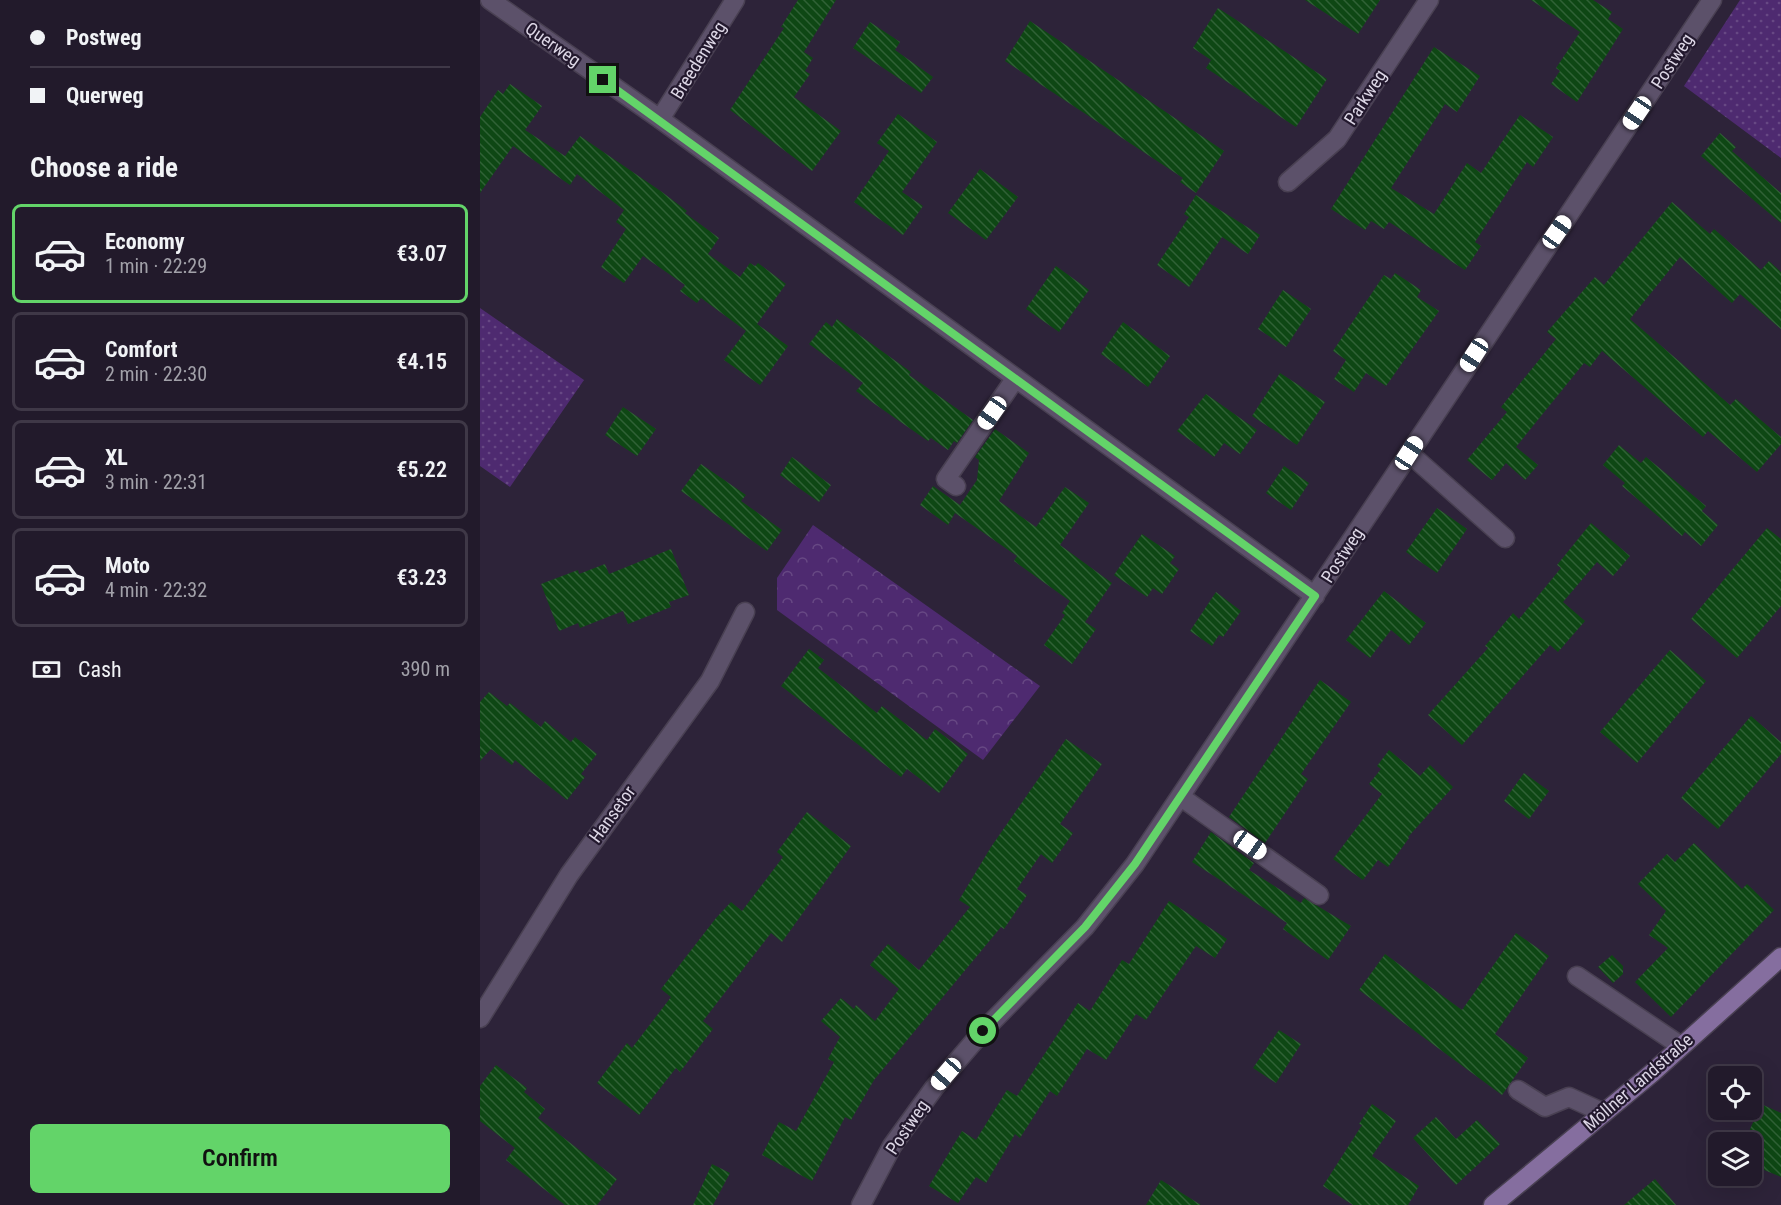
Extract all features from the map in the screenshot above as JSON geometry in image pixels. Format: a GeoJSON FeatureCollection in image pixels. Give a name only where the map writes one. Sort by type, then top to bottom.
{"type":"FeatureCollection","features":[{"type":"Feature","properties":{"kind":"main road","name":"Möllner Landstraße"},"geometry":{"type":"LineString","coordinates":[[1493,1205],[1604,1113],[1781,957]]}},
{"type":"Feature","properties":{"kind":"street","name":"Querweg"},"geometry":{"type":"LineString","coordinates":[[490,0],[660,119],[1315,596]]}},
{"type":"Feature","properties":{"kind":"street","name":"Breedenweg"},"geometry":{"type":"LineString","coordinates":[[660,119],[735,0]]}},
{"type":"Feature","properties":{"kind":"street","name":"Parkweg"},"geometry":{"type":"LineString","coordinates":[[1288,182],[1337,139],[1429,0]]}},
{"type":"Feature","properties":{"kind":"street","name":"Postweg"},"geometry":{"type":"LineString","coordinates":[[861,1205],[892,1146],[934,1088],[983,1031],[1085,927],[1135,864],[1712,0]]}},
{"type":"Feature","properties":{"kind":"street"},"geometry":{"type":"LineString","coordinates":[[956,486],[946,479],[1015,379]]}},
{"type":"Feature","properties":{"kind":"street"},"geometry":{"type":"LineString","coordinates":[[1409,453],[1505,538]]}},
{"type":"Feature","properties":{"kind":"street","name":"Hansetor"},"geometry":{"type":"LineString","coordinates":[[480,1018],[569,875],[710,681],[745,612]]}},
{"type":"Feature","properties":{"kind":"street"},"geometry":{"type":"LineString","coordinates":[[1181,797],[1319,895]]}},
{"type":"Feature","properties":{"kind":"street"},"geometry":{"type":"LineString","coordinates":[[1577,976],[1681,1046]]}},
{"type":"Feature","properties":{"kind":"street"},"geometry":{"type":"LineString","coordinates":[[1518,1090],[1545,1107],[1569,1097],[1604,1113]]}},
{"type":"Feature","properties":{"kind":"green space"},"geometry":{"type":"Polygon","coordinates":[[[1740,0],[1781,0],[1781,158],[1684,86],[1740,0]]]}},
{"type":"Feature","properties":{"kind":"green space"},"geometry":{"type":"Polygon","coordinates":[[[480,308],[584,380],[510,487],[480,466],[480,308]]]}},
{"type":"Feature","properties":{"kind":"green space"},"geometry":{"type":"Polygon","coordinates":[[[813,525],[1040,686],[983,760],[777,610],[777,578],[813,525]]]}},
{"type":"Feature","properties":{"kind":"building"},"geometry":{"type":"Polygon","coordinates":[[[798,0],[836,0],[804,52],[813,58],[805,71],[810,74],[794,97],[841,131],[812,171],[730,110],[784,28],[781,27],[798,0]]]}},
{"type":"Feature","properties":{"kind":"building"},"geometry":{"type":"Polygon","coordinates":[[[1305,0],[1380,0],[1358,34],[1305,0]]]}},
{"type":"Feature","properties":{"kind":"building"},"geometry":{"type":"Polygon","coordinates":[[[1531,0],[1593,0],[1612,12],[1608,19],[1623,29],[1577,102],[1551,84],[1560,71],[1556,68],[1580,32],[1531,0]]]}},
{"type":"Feature","properties":{"kind":"building"},"geometry":{"type":"Polygon","coordinates":[[[1218,8],[1327,79],[1296,127],[1206,68],[1211,60],[1193,48],[1218,8]]]}},
{"type":"Feature","properties":{"kind":"building"},"geometry":{"type":"Polygon","coordinates":[[[1030,21],[1224,151],[1196,193],[1180,182],[1183,178],[1005,61],[1030,21]]]}},
{"type":"Feature","properties":{"kind":"building"},"geometry":{"type":"Polygon","coordinates":[[[870,22],[900,42],[895,50],[933,77],[921,93],[853,48],[870,22]]]}},
{"type":"Feature","properties":{"kind":"building"},"geometry":{"type":"Polygon","coordinates":[[[1434,47],[1480,76],[1457,112],[1445,104],[1391,188],[1434,214],[1467,163],[1481,173],[1520,115],[1553,137],[1533,167],[1527,162],[1475,242],[1481,246],[1465,270],[1389,222],[1384,229],[1371,221],[1365,230],[1331,209],[1434,47]]]}},
{"type":"Feature","properties":{"kind":"building"},"geometry":{"type":"Polygon","coordinates":[[[510,84],[542,106],[525,130],[565,156],[580,136],[662,192],[687,211],[685,213],[719,238],[708,254],[740,277],[750,263],[755,266],[758,263],[786,284],[757,324],[788,346],[760,385],[724,360],[746,331],[701,298],[697,303],[680,291],[685,285],[643,256],[624,283],[601,267],[626,229],[616,222],[624,210],[577,174],[570,185],[513,146],[480,193],[480,117],[498,90],[503,94],[510,84]]]}},
{"type":"Feature","properties":{"kind":"building"},"geometry":{"type":"Polygon","coordinates":[[[898,114],[937,142],[902,192],[923,206],[903,235],[854,202],[889,151],[877,143],[898,114]]]}},
{"type":"Feature","properties":{"kind":"building"},"geometry":{"type":"Polygon","coordinates":[[[1720,133],[1736,147],[1732,151],[1781,193],[1781,223],[1701,156],[1720,133]]]}},
{"type":"Feature","properties":{"kind":"building"},"geometry":{"type":"Polygon","coordinates":[[[980,169],[1018,197],[986,240],[948,213],[980,169]]]}},
{"type":"Feature","properties":{"kind":"building"},"geometry":{"type":"Polygon","coordinates":[[[1196,195],[1260,235],[1248,254],[1222,237],[1189,287],[1157,265],[1189,217],[1184,214],[1196,195]]]}},
{"type":"Feature","properties":{"kind":"building"},"geometry":{"type":"Polygon","coordinates":[[[1672,202],[1710,234],[1714,229],[1761,270],[1769,261],[1781,272],[1781,329],[1740,294],[1732,303],[1680,257],[1630,319],[1730,405],[1736,399],[1781,437],[1781,444],[1757,472],[1708,431],[1703,437],[1602,351],[1590,367],[1584,363],[1516,447],[1538,465],[1525,480],[1506,463],[1492,480],[1467,460],[1507,412],[1501,407],[1556,339],[1547,332],[1595,277],[1604,285],[1672,202]]]}},
{"type":"Feature","properties":{"kind":"building"},"geometry":{"type":"Polygon","coordinates":[[[1056,266],[1089,290],[1059,332],[1026,309],[1056,266]]]}},
{"type":"Feature","properties":{"kind":"building"},"geometry":{"type":"Polygon","coordinates":[[[1395,273],[1421,290],[1417,297],[1439,311],[1386,386],[1366,373],[1354,392],[1334,379],[1346,360],[1333,351],[1384,275],[1391,279],[1395,273]]]}},
{"type":"Feature","properties":{"kind":"building"},"geometry":{"type":"Polygon","coordinates":[[[1283,290],[1311,309],[1286,347],[1258,329],[1283,290]]]}},
{"type":"Feature","properties":{"kind":"building"},"geometry":{"type":"Polygon","coordinates":[[[837,319],[911,372],[909,375],[973,420],[957,443],[954,441],[948,450],[931,438],[928,441],[856,391],[863,383],[809,344],[826,322],[832,327],[837,319]]]}},
{"type":"Feature","properties":{"kind":"building"},"geometry":{"type":"Polygon","coordinates":[[[1123,322],[1170,356],[1148,387],[1101,354],[1123,322]]]}},
{"type":"Feature","properties":{"kind":"building"},"geometry":{"type":"Polygon","coordinates":[[[1280,373],[1325,402],[1297,445],[1252,416],[1280,373]]]}},
{"type":"Feature","properties":{"kind":"building"},"geometry":{"type":"Polygon","coordinates":[[[1206,394],[1257,430],[1240,454],[1224,443],[1214,457],[1177,431],[1206,394]]]}},
{"type":"Feature","properties":{"kind":"building"},"geometry":{"type":"Polygon","coordinates":[[[623,407],[656,429],[637,456],[605,435],[623,407]]]}},
{"type":"Feature","properties":{"kind":"building"},"geometry":{"type":"Polygon","coordinates":[[[995,429],[1029,453],[999,501],[1036,527],[1065,487],[1089,503],[1060,545],[1112,583],[1085,622],[1096,629],[1072,664],[1044,645],[1065,615],[1062,613],[1070,601],[1014,561],[1017,556],[955,513],[948,525],[920,505],[933,486],[960,505],[977,480],[979,460],[975,457],[995,429]]]}},
{"type":"Feature","properties":{"kind":"building"},"geometry":{"type":"Polygon","coordinates":[[[1619,445],[1641,463],[1646,457],[1706,506],[1702,511],[1718,525],[1701,546],[1685,532],[1682,536],[1622,486],[1625,483],[1603,465],[1619,445]]]}},
{"type":"Feature","properties":{"kind":"building"},"geometry":{"type":"Polygon","coordinates":[[[792,457],[831,485],[819,502],[780,475],[792,457]]]}},
{"type":"Feature","properties":{"kind":"building"},"geometry":{"type":"Polygon","coordinates":[[[701,464],[746,495],[741,501],[782,530],[767,551],[681,491],[701,464]]]}},
{"type":"Feature","properties":{"kind":"building"},"geometry":{"type":"Polygon","coordinates":[[[1284,466],[1309,483],[1291,510],[1266,493],[1284,466]]]}},
{"type":"Feature","properties":{"kind":"building"},"geometry":{"type":"Polygon","coordinates":[[[1437,508],[1467,529],[1437,573],[1406,552],[1437,508]]]}},
{"type":"Feature","properties":{"kind":"building"},"geometry":{"type":"Polygon","coordinates":[[[1591,523],[1630,556],[1613,576],[1597,562],[1563,602],[1585,621],[1558,652],[1550,645],[1462,745],[1428,715],[1488,648],[1485,646],[1513,613],[1519,619],[1561,568],[1557,565],[1591,523]]]}},
{"type":"Feature","properties":{"kind":"building"},"geometry":{"type":"Polygon","coordinates":[[[1767,528],[1781,539],[1781,606],[1737,658],[1691,619],[1767,528]]]}},
{"type":"Feature","properties":{"kind":"building"},"geometry":{"type":"Polygon","coordinates":[[[1142,534],[1175,556],[1170,563],[1179,569],[1162,594],[1153,588],[1147,597],[1114,575],[1142,534]]]}},
{"type":"Feature","properties":{"kind":"building"},"geometry":{"type":"Polygon","coordinates":[[[671,549],[689,595],[669,602],[671,607],[628,624],[623,611],[580,628],[578,623],[559,631],[541,584],[578,570],[579,574],[605,564],[609,574],[671,549]]]}},
{"type":"Feature","properties":{"kind":"building"},"geometry":{"type":"Polygon","coordinates":[[[1384,591],[1426,623],[1409,645],[1391,630],[1370,658],[1346,640],[1384,591]]]}},
{"type":"Feature","properties":{"kind":"building"},"geometry":{"type":"Polygon","coordinates":[[[1216,592],[1241,611],[1223,637],[1219,635],[1212,646],[1190,631],[1216,592]]]}},
{"type":"Feature","properties":{"kind":"building"},"geometry":{"type":"Polygon","coordinates":[[[809,649],[824,660],[818,668],[877,713],[882,706],[927,740],[935,729],[968,754],[939,793],[907,769],[901,777],[781,686],[809,649]]]}},
{"type":"Feature","properties":{"kind":"building"},"geometry":{"type":"Polygon","coordinates":[[[1670,650],[1706,681],[1637,763],[1600,732],[1670,650]]]}},
{"type":"Feature","properties":{"kind":"building"},"geometry":{"type":"Polygon","coordinates":[[[1320,680],[1351,702],[1301,774],[1308,779],[1265,843],[1229,817],[1320,680]]]}},
{"type":"Feature","properties":{"kind":"building"},"geometry":{"type":"Polygon","coordinates":[[[489,692],[507,706],[510,703],[541,727],[545,721],[571,742],[575,737],[597,754],[581,774],[585,777],[567,800],[515,760],[512,765],[491,749],[480,761],[480,702],[489,692]]]}},
{"type":"Feature","properties":{"kind":"building"},"geometry":{"type":"Polygon","coordinates":[[[1751,716],[1781,742],[1781,754],[1718,829],[1681,798],[1751,716]]]}},
{"type":"Feature","properties":{"kind":"building"},"geometry":{"type":"Polygon","coordinates":[[[1066,739],[1102,764],[1060,824],[1073,833],[1052,863],[1041,854],[1017,889],[1027,895],[1004,929],[1001,927],[874,1080],[851,1120],[845,1117],[812,1181],[762,1155],[779,1122],[796,1131],[834,1062],[828,1059],[840,1037],[821,1021],[841,998],[854,1009],[856,1005],[875,1021],[899,989],[870,965],[888,944],[919,970],[970,907],[959,900],[991,847],[1066,739]]]}},
{"type":"Feature","properties":{"kind":"building"},"geometry":{"type":"Polygon","coordinates":[[[1389,750],[1420,776],[1430,765],[1453,787],[1408,837],[1388,867],[1378,860],[1363,880],[1333,859],[1382,794],[1369,784],[1381,769],[1377,766],[1389,750]]]}},
{"type":"Feature","properties":{"kind":"building"},"geometry":{"type":"Polygon","coordinates":[[[1524,773],[1549,791],[1529,819],[1504,801],[1524,773]]]}},
{"type":"Feature","properties":{"kind":"building"},"geometry":{"type":"Polygon","coordinates":[[[807,812],[851,846],[782,942],[771,933],[703,1021],[713,1029],[680,1072],[676,1068],[639,1115],[597,1083],[627,1043],[632,1048],[671,997],[661,989],[716,918],[731,902],[742,911],[783,857],[777,852],[807,812]]]}},
{"type":"Feature","properties":{"kind":"building"},"geometry":{"type":"Polygon","coordinates":[[[1211,832],[1254,863],[1249,870],[1301,903],[1304,898],[1351,926],[1328,960],[1283,929],[1287,923],[1192,862],[1211,832]]]}},
{"type":"Feature","properties":{"kind":"building"},"geometry":{"type":"Polygon","coordinates":[[[1694,843],[1742,889],[1747,884],[1774,910],[1671,1017],[1635,982],[1668,948],[1649,935],[1666,911],[1638,884],[1667,854],[1675,862],[1694,843]]]}},
{"type":"Feature","properties":{"kind":"building"},"geometry":{"type":"Polygon","coordinates":[[[1169,901],[1227,939],[1215,958],[1196,946],[1146,1020],[1136,1014],[1106,1060],[1087,1049],[1057,1096],[1050,1091],[1020,1138],[1015,1134],[986,1183],[976,1177],[958,1203],[929,1186],[962,1131],[976,1140],[1007,1090],[1017,1096],[1078,1003],[1090,1011],[1122,960],[1129,964],[1169,901]]]}},
{"type":"Feature","properties":{"kind":"building"},"geometry":{"type":"Polygon","coordinates":[[[1516,933],[1549,956],[1495,1034],[1528,1058],[1502,1095],[1359,990],[1385,954],[1462,1010],[1516,933]]]}},
{"type":"Feature","properties":{"kind":"building"},"geometry":{"type":"Polygon","coordinates":[[[1612,955],[1623,966],[1623,974],[1613,983],[1598,967],[1612,955]]]}},
{"type":"Feature","properties":{"kind":"building"},"geometry":{"type":"Polygon","coordinates":[[[1279,1030],[1301,1044],[1276,1083],[1253,1068],[1279,1030]]]}},
{"type":"Feature","properties":{"kind":"building"},"geometry":{"type":"Polygon","coordinates":[[[496,1065],[527,1088],[524,1092],[545,1109],[538,1118],[617,1179],[597,1205],[565,1205],[506,1160],[515,1148],[480,1121],[480,1086],[496,1065]]]}},
{"type":"Feature","properties":{"kind":"building"},"geometry":{"type":"Polygon","coordinates":[[[1372,1104],[1396,1121],[1372,1156],[1419,1186],[1408,1205],[1353,1205],[1323,1186],[1362,1125],[1359,1124],[1372,1104]]]}},
{"type":"Feature","properties":{"kind":"building"},"geometry":{"type":"Polygon","coordinates":[[[1762,1104],[1781,1113],[1781,1177],[1762,1169],[1762,1132],[1749,1132],[1754,1120],[1762,1120],[1762,1104]]]}},
{"type":"Feature","properties":{"kind":"building"},"geometry":{"type":"Polygon","coordinates":[[[1436,1117],[1456,1139],[1477,1120],[1500,1144],[1456,1185],[1413,1138],[1436,1117]]]}},
{"type":"Feature","properties":{"kind":"building"},"geometry":{"type":"Polygon","coordinates":[[[712,1164],[730,1173],[713,1205],[693,1205],[712,1164]]]}},
{"type":"Feature","properties":{"kind":"building"},"geometry":{"type":"Polygon","coordinates":[[[1655,1179],[1676,1205],[1624,1205],[1655,1179]]]}},
{"type":"Feature","properties":{"kind":"building"},"geometry":{"type":"Polygon","coordinates":[[[1161,1180],[1201,1205],[1146,1205],[1161,1180]]]}},
{"type":"Feature","properties":{"kind":"route"},"geometry":{"type":"LineString","coordinates":[[603,80],[660,119],[1315,596],[1135,864],[1085,927],[983,1031]]}}]}
